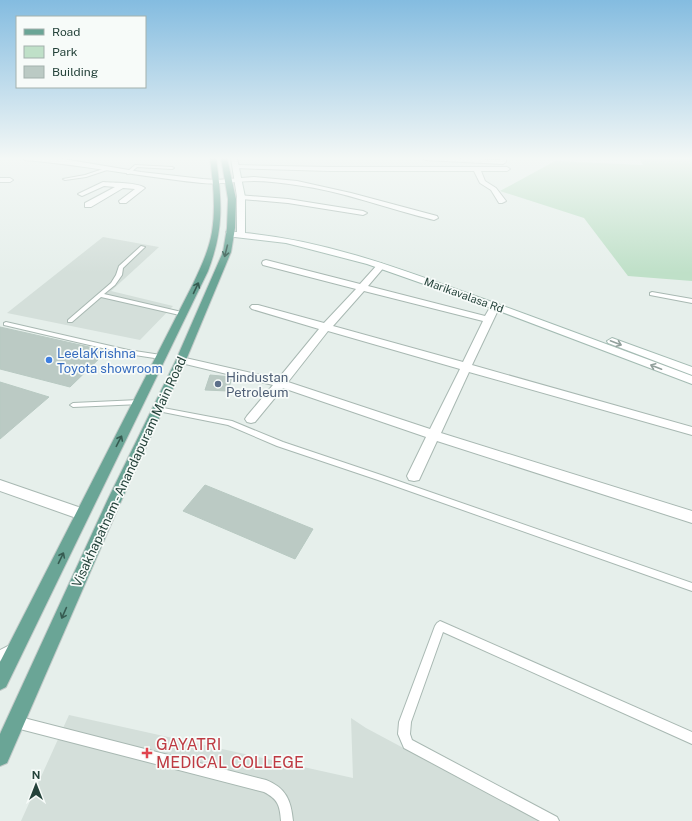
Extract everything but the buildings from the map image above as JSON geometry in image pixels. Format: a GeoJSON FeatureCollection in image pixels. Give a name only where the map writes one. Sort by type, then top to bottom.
{"type":"FeatureCollection","features":[{"type":"Feature","properties":{"kind":"main road","name":"Visakhapatnam - Anandapuram Main Road"},"geometry":{"type":"LineString","coordinates":[[0,681],[198,284],[211,252],[216,232],[218,211],[217,196]]}},
{"type":"Feature","properties":{"kind":"main road","name":"Visakhapatnam - Anandapuram Main Road"},"geometry":{"type":"LineString","coordinates":[[0,756],[115,498],[181,360],[215,284],[235,231],[232,196]]}},
{"type":"Feature","properties":{"kind":"street"},"geometry":{"type":"LineString","coordinates":[[88,204],[103,196]]}},
{"type":"Feature","properties":{"kind":"street"},"geometry":{"type":"LineString","coordinates":[[123,201],[130,196]]}},
{"type":"Feature","properties":{"kind":"street"},"geometry":{"type":"LineString","coordinates":[[357,196],[434,218]]}},
{"type":"Feature","properties":{"kind":"street"},"geometry":{"type":"LineString","coordinates":[[499,196],[502,201]]}},
{"type":"Feature","properties":{"kind":"street"},"geometry":{"type":"LineString","coordinates":[[235,231],[241,197],[288,201],[363,213]]}},
{"type":"Feature","properties":{"kind":"street","name":"Marikavalasa Rd"},"geometry":{"type":"LineString","coordinates":[[235,231],[318,249],[381,266],[495,306],[692,380]]}},
{"type":"Feature","properties":{"kind":"street","name":"Marikavalasa Rd"},"geometry":{"type":"LineString","coordinates":[[235,231],[304,239],[386,260],[692,371]]}},
{"type":"Feature","properties":{"kind":"street"},"geometry":{"type":"LineString","coordinates":[[266,262],[489,320]]}},
{"type":"Feature","properties":{"kind":"street"},"geometry":{"type":"LineString","coordinates":[[251,419],[326,327],[381,266]]}},
{"type":"Feature","properties":{"kind":"street"},"geometry":{"type":"LineString","coordinates":[[414,476],[495,306]]}},
{"type":"Feature","properties":{"kind":"street"},"geometry":{"type":"LineString","coordinates":[[255,307],[692,431]]}},
{"type":"Feature","properties":{"kind":"street"},"geometry":{"type":"LineString","coordinates":[[181,360],[238,372],[280,383],[434,435],[692,517]]}},
{"type":"Feature","properties":{"kind":"street"},"geometry":{"type":"LineString","coordinates":[[0,485],[82,514]]}},
{"type":"Feature","properties":{"kind":"lane"},"geometry":{"type":"LineString","coordinates":[[70,321],[117,279],[121,267],[143,247]]}},
{"type":"Feature","properties":{"kind":"lane"},"geometry":{"type":"LineString","coordinates":[[652,294],[692,300]]}},
{"type":"Feature","properties":{"kind":"lane"},"geometry":{"type":"LineString","coordinates":[[99,295],[184,314]]}},
{"type":"Feature","properties":{"kind":"lane"},"geometry":{"type":"LineString","coordinates":[[6,324],[128,352],[161,357]]}},
{"type":"Feature","properties":{"kind":"lane"},"geometry":{"type":"LineString","coordinates":[[73,405],[139,402]]}},
{"type":"Feature","properties":{"kind":"lane"},"geometry":{"type":"LineString","coordinates":[[158,409],[229,423],[280,444],[381,478],[692,588]]}},
{"type":"Feature","properties":{"kind":"lane"},"geometry":{"type":"LineString","coordinates":[[553,821],[408,744],[404,734],[405,722],[440,626],[692,738]]}},
{"type":"Feature","properties":{"kind":"lane"},"geometry":{"type":"LineString","coordinates":[[0,656],[17,647]]}},
{"type":"Feature","properties":{"kind":"lane"},"geometry":{"type":"LineString","coordinates":[[16,722],[266,786],[276,790],[282,798],[286,810],[287,821]]}},
{"type":"Feature","properties":{"kind":"shaded area"},"geometry":{"type":"Polygon","coordinates":[[[103,237],[159,247],[111,291],[173,306],[140,340],[7,313],[103,237]]]}},
{"type":"Feature","properties":{"kind":"shaded area","name":"GAYATRI MEDICAL COLLEGE"},"geometry":{"type":"Polygon","coordinates":[[[69,715],[353,778],[351,718],[366,728],[540,821],[21,821],[69,715]]]}},
{"type":"Feature","properties":{"kind":"green space"},"geometry":{"type":"Polygon","coordinates":[[[517,196],[692,196],[692,281],[628,276],[584,218],[517,196]]]}},
{"type":"Feature","properties":{"kind":"place","name":"LeelaKrishna Toyota showroom"},"geometry":{"type":"Point","coordinates":[49,360]}},
{"type":"Feature","properties":{"kind":"place","name":"Hindustan Petroleum"},"geometry":{"type":"Point","coordinates":[218,384]}},
{"type":"Feature","properties":{"kind":"place","name":"GAYATRI MEDICAL COLLEGE"},"geometry":{"type":"Point","coordinates":[147,753]}}]}
